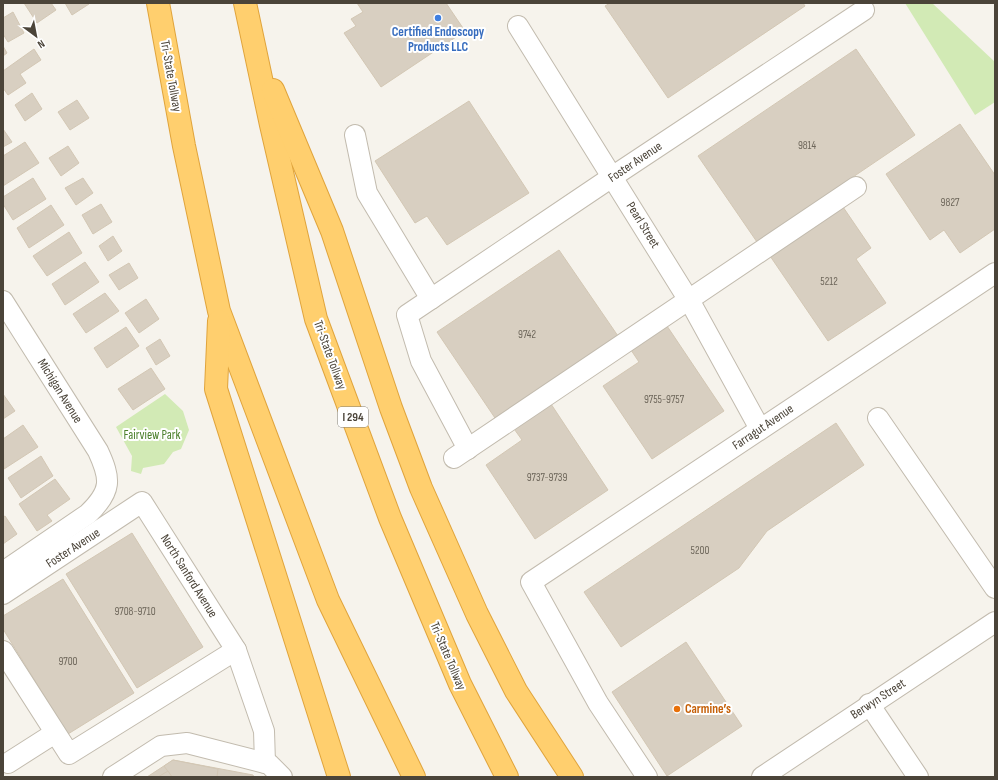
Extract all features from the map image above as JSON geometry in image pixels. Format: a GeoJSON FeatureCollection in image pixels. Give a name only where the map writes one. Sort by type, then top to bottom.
{"type":"FeatureCollection","features":[{"type":"Feature","properties":{"kind":"highway","name":"Tri-State Tollway"},"geometry":{"type":"LineString","coordinates":[[158,3],[184,146],[219,311],[328,600],[414,777]]}},
{"type":"Feature","properties":{"kind":"highway","name":"Tri-State Tollway"},"geometry":{"type":"LineString","coordinates":[[245,3],[271,125],[316,318],[390,518],[460,684],[507,777]]}},
{"type":"Feature","properties":{"kind":"highway"},"geometry":{"type":"LineString","coordinates":[[252,39],[332,231],[391,408],[421,488],[477,614],[516,691],[572,777]]}},
{"type":"Feature","properties":{"kind":"highway"},"geometry":{"type":"LineString","coordinates":[[219,311],[216,389],[339,777]]}},
{"type":"Feature","properties":{"kind":"street","name":"Foster Avenue"},"geometry":{"type":"LineString","coordinates":[[688,299],[461,453],[421,361],[407,315],[864,10]]}},
{"type":"Feature","properties":{"kind":"street","name":"Pearl Street"},"geometry":{"type":"LineString","coordinates":[[518,26],[688,299],[760,429]]}},
{"type":"Feature","properties":{"kind":"street"},"geometry":{"type":"LineString","coordinates":[[355,135],[367,193],[431,299]]}},
{"type":"Feature","properties":{"kind":"street"},"geometry":{"type":"LineString","coordinates":[[688,299],[856,187]]}},
{"type":"Feature","properties":{"kind":"street","name":"Farragut Avenue"},"geometry":{"type":"LineString","coordinates":[[647,777],[598,703],[531,582],[995,273]]}},
{"type":"Feature","properties":{"kind":"street","name":"Michigan Avenue"},"geometry":{"type":"LineString","coordinates":[[3,300],[98,451],[108,475],[107,484]]}},
{"type":"Feature","properties":{"kind":"street"},"geometry":{"type":"LineString","coordinates":[[878,418],[995,588]]}},
{"type":"Feature","properties":{"kind":"street","name":"Foster Avenue"},"geometry":{"type":"LineString","coordinates":[[4,571],[88,514],[98,505],[104,495],[107,484]]}},
{"type":"Feature","properties":{"kind":"street","name":"Foster Avenue"},"geometry":{"type":"LineString","coordinates":[[3,594],[142,502]]}},
{"type":"Feature","properties":{"kind":"street","name":"North Sanford Avenue"},"geometry":{"type":"LineString","coordinates":[[142,502],[236,650],[264,731],[265,763]]}},
{"type":"Feature","properties":{"kind":"street","name":"Berwyn Street"},"geometry":{"type":"LineString","coordinates":[[762,777],[869,704],[995,622]]}},
{"type":"Feature","properties":{"kind":"street"},"geometry":{"type":"LineString","coordinates":[[3,651],[69,754],[236,650]]}},
{"type":"Feature","properties":{"kind":"street"},"geometry":{"type":"LineString","coordinates":[[869,704],[918,777]]}},
{"type":"Feature","properties":{"kind":"street"},"geometry":{"type":"LineString","coordinates":[[8,763],[55,733]]}},
{"type":"Feature","properties":{"kind":"street"},"geometry":{"type":"LineString","coordinates":[[113,777],[161,746],[187,743],[269,764],[282,777]]}},
{"type":"Feature","properties":{"kind":"green space"},"geometry":{"type":"Polygon","coordinates":[[[905,3],[932,3],[995,62],[995,102],[975,115],[905,3]]]}},
{"type":"Feature","properties":{"kind":"green space","name":"Fairview Park"},"geometry":{"type":"Polygon","coordinates":[[[165,394],[183,411],[189,430],[181,449],[173,452],[164,464],[143,468],[141,474],[131,471],[132,456],[116,427],[165,394]]]}},
{"type":"Feature","properties":{"kind":"building"},"geometry":{"type":"Polygon","coordinates":[[[24,3],[51,3],[56,10],[37,23],[24,3]]]}},
{"type":"Feature","properties":{"kind":"building"},"geometry":{"type":"Polygon","coordinates":[[[65,3],[88,3],[89,4],[72,15],[65,3]]]}},
{"type":"Feature","properties":{"kind":"building"},"geometry":{"type":"Polygon","coordinates":[[[357,3],[446,3],[465,31],[381,87],[344,33],[356,26],[351,19],[363,12],[357,3]]]}},
{"type":"Feature","properties":{"kind":"building"},"geometry":{"type":"Polygon","coordinates":[[[610,3],[803,3],[805,6],[668,98],[605,6],[610,3]]]}},
{"type":"Feature","properties":{"kind":"building"},"geometry":{"type":"Polygon","coordinates":[[[13,12],[24,33],[8,42],[3,34],[3,18],[13,12]]]}},
{"type":"Feature","properties":{"kind":"building"},"geometry":{"type":"Polygon","coordinates":[[[3,46],[7,53],[3,56],[3,46]]]}},
{"type":"Feature","properties":{"kind":"building"},"geometry":{"type":"Polygon","coordinates":[[[34,49],[41,60],[20,74],[26,83],[8,95],[3,88],[3,71],[34,49]]]}},
{"type":"Feature","properties":{"kind":"building"},"geometry":{"type":"Polygon","coordinates":[[[856,49],[915,135],[757,242],[698,156],[856,49]]]}},
{"type":"Feature","properties":{"kind":"building"},"geometry":{"type":"Polygon","coordinates":[[[32,93],[42,109],[25,121],[15,105],[32,93]]]}},
{"type":"Feature","properties":{"kind":"building"},"geometry":{"type":"Polygon","coordinates":[[[77,100],[89,118],[70,130],[58,112],[77,100]]]}},
{"type":"Feature","properties":{"kind":"building"},"geometry":{"type":"Polygon","coordinates":[[[469,101],[529,193],[447,245],[427,216],[415,223],[375,161],[469,101]]]}},
{"type":"Feature","properties":{"kind":"building"},"geometry":{"type":"Polygon","coordinates":[[[960,124],[995,175],[995,229],[960,253],[944,230],[930,240],[886,174],[960,124]]]}},
{"type":"Feature","properties":{"kind":"building"},"geometry":{"type":"Polygon","coordinates":[[[3,129],[12,142],[3,147],[3,129]]]}},
{"type":"Feature","properties":{"kind":"building"},"geometry":{"type":"Polygon","coordinates":[[[25,142],[39,163],[3,186],[3,156],[25,142]]]}},
{"type":"Feature","properties":{"kind":"building"},"geometry":{"type":"Polygon","coordinates":[[[68,146],[79,163],[61,176],[49,158],[68,146]]]}},
{"type":"Feature","properties":{"kind":"building"},"geometry":{"type":"Polygon","coordinates":[[[33,178],[46,199],[13,220],[3,204],[3,197],[33,178]]]}},
{"type":"Feature","properties":{"kind":"building"},"geometry":{"type":"Polygon","coordinates":[[[83,178],[93,193],[76,205],[65,188],[83,178]]]}},
{"type":"Feature","properties":{"kind":"building"},"geometry":{"type":"Polygon","coordinates":[[[101,204],[112,222],[93,234],[82,215],[101,204]]]}},
{"type":"Feature","properties":{"kind":"building"},"geometry":{"type":"Polygon","coordinates":[[[841,204],[871,248],[856,259],[886,303],[828,341],[768,253],[841,204]]]}},
{"type":"Feature","properties":{"kind":"building"},"geometry":{"type":"Polygon","coordinates":[[[51,205],[64,225],[29,248],[17,228],[51,205]]]}},
{"type":"Feature","properties":{"kind":"building"},"geometry":{"type":"Polygon","coordinates":[[[69,232],[82,253],[47,276],[33,256],[69,232]]]}},
{"type":"Feature","properties":{"kind":"building"},"geometry":{"type":"Polygon","coordinates":[[[113,236],[122,251],[108,261],[99,246],[113,236]]]}},
{"type":"Feature","properties":{"kind":"building"},"geometry":{"type":"Polygon","coordinates":[[[559,250],[618,336],[495,418],[437,332],[559,250]]]}},
{"type":"Feature","properties":{"kind":"building"},"geometry":{"type":"Polygon","coordinates":[[[85,262],[99,282],[65,305],[52,284],[85,262]]]}},
{"type":"Feature","properties":{"kind":"building"},"geometry":{"type":"Polygon","coordinates":[[[129,263],[138,278],[119,290],[109,275],[129,263]]]}},
{"type":"Feature","properties":{"kind":"building"},"geometry":{"type":"Polygon","coordinates":[[[105,293],[119,311],[86,333],[73,314],[105,293]]]}},
{"type":"Feature","properties":{"kind":"building"},"geometry":{"type":"Polygon","coordinates":[[[146,299],[159,319],[139,333],[125,313],[146,299]]]}},
{"type":"Feature","properties":{"kind":"building"},"geometry":{"type":"Polygon","coordinates":[[[665,323],[724,411],[652,459],[603,386],[639,362],[629,347],[665,323]]]}},
{"type":"Feature","properties":{"kind":"building"},"geometry":{"type":"Polygon","coordinates":[[[126,327],[139,346],[107,368],[94,348],[126,327]]]}},
{"type":"Feature","properties":{"kind":"building"},"geometry":{"type":"Polygon","coordinates":[[[160,339],[170,356],[156,365],[146,348],[160,339]]]}},
{"type":"Feature","properties":{"kind":"building"},"geometry":{"type":"Polygon","coordinates":[[[151,368],[165,389],[133,410],[118,389],[151,368]]]}},
{"type":"Feature","properties":{"kind":"building"},"geometry":{"type":"Polygon","coordinates":[[[3,394],[15,411],[3,419],[3,394]]]}},
{"type":"Feature","properties":{"kind":"building"},"geometry":{"type":"Polygon","coordinates":[[[549,401],[608,490],[535,539],[486,465],[522,440],[512,426],[549,401]]]}},
{"type":"Feature","properties":{"kind":"building"},"geometry":{"type":"Polygon","coordinates":[[[836,423],[864,465],[767,531],[739,568],[621,647],[584,592],[836,423]]]}},
{"type":"Feature","properties":{"kind":"building"},"geometry":{"type":"Polygon","coordinates":[[[23,425],[38,447],[4,469],[3,439],[23,425]]]}},
{"type":"Feature","properties":{"kind":"building"},"geometry":{"type":"Polygon","coordinates":[[[41,456],[53,476],[21,498],[8,478],[41,456]]]}},
{"type":"Feature","properties":{"kind":"building"},"geometry":{"type":"Polygon","coordinates":[[[55,479],[70,499],[47,515],[52,521],[37,531],[19,504],[55,479]]]}},
{"type":"Feature","properties":{"kind":"building"},"geometry":{"type":"Polygon","coordinates":[[[5,516],[17,534],[3,544],[3,517],[5,516]]]}},
{"type":"Feature","properties":{"kind":"building"},"geometry":{"type":"Polygon","coordinates":[[[132,533],[203,647],[137,688],[66,574],[132,533]]]}},
{"type":"Feature","properties":{"kind":"building"},"geometry":{"type":"Polygon","coordinates":[[[63,579],[134,693],[68,734],[3,629],[3,616],[63,579]]]}},
{"type":"Feature","properties":{"kind":"building","name":"Carmine’s"},"geometry":{"type":"Polygon","coordinates":[[[686,642],[742,726],[667,776],[612,692],[686,642]]]}},
{"type":"Feature","properties":{"kind":"building"},"geometry":{"type":"Polygon","coordinates":[[[173,760],[253,775],[254,777],[147,777],[173,760]]]}},
{"type":"Feature","properties":{"kind":"building"},"geometry":{"type":"Polygon","coordinates":[[[173,760],[218,769],[217,777],[172,777],[164,766],[173,760]]]}},
{"type":"Feature","properties":{"kind":"building"},"geometry":{"type":"Polygon","coordinates":[[[168,771],[172,777],[158,777],[168,771]]]}},
{"type":"Feature","properties":{"kind":"place","name":"Certified Endoscopy Products LLC"},"geometry":{"type":"Point","coordinates":[438,18]}},
{"type":"Feature","properties":{"kind":"place","name":"Carmine’s"},"geometry":{"type":"Point","coordinates":[677,709]}}]}
